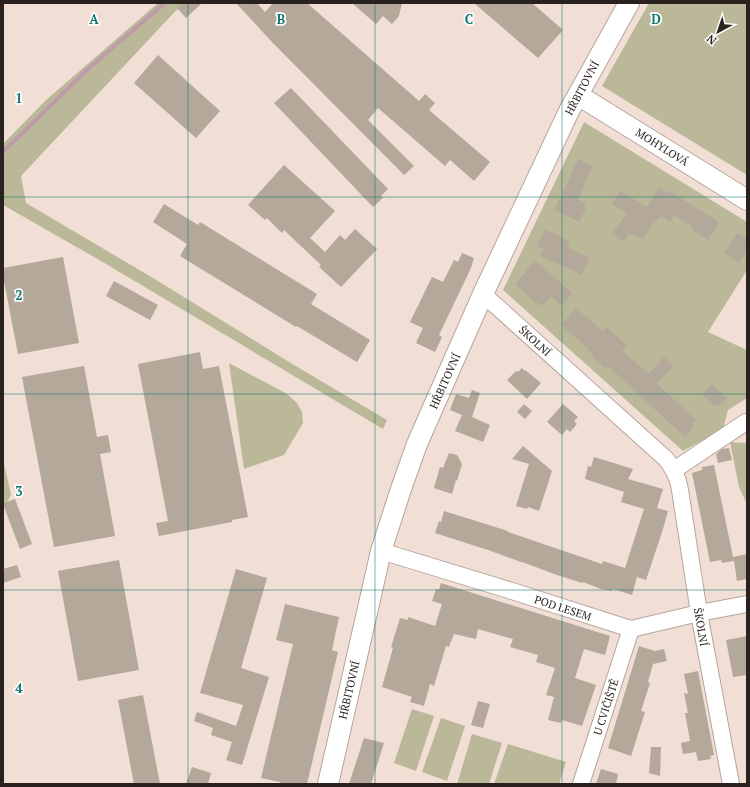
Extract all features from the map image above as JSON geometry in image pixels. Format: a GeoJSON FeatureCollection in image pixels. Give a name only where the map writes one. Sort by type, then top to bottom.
{"type":"FeatureCollection","features":[{"type":"Feature","properties":{"kind":"street","name":"HŘBITOVNÍ"},"geometry":{"type":"LineString","coordinates":[[328,784],[381,551],[417,444],[483,294],[569,111],[629,3]]}},
{"type":"Feature","properties":{"kind":"street","name":"MOHYLOVÁ"},"geometry":{"type":"LineString","coordinates":[[578,95],[747,200]]}},
{"type":"Feature","properties":{"kind":"street","name":"ŠKOLNÍ"},"geometry":{"type":"LineString","coordinates":[[483,294],[666,459],[674,470],[678,479],[680,490],[699,614],[731,784]]}},
{"type":"Feature","properties":{"kind":"street"},"geometry":{"type":"LineString","coordinates":[[674,470],[746,422]]}},
{"type":"Feature","properties":{"kind":"street","name":"POD LESEM"},"geometry":{"type":"LineString","coordinates":[[381,551],[631,629]]}},
{"type":"Feature","properties":{"kind":"street"},"geometry":{"type":"LineString","coordinates":[[631,629],[747,604]]}},
{"type":"Feature","properties":{"kind":"street","name":"U CVIČIŠTĚ"},"geometry":{"type":"LineString","coordinates":[[581,784],[631,629]]}},
{"type":"Feature","properties":{"kind":"shaded area"},"geometry":{"type":"Polygon","coordinates":[[[158,3],[183,3],[21,176],[26,203],[387,420],[383,429],[101,261],[3,205],[3,144],[45,101],[158,3]]]}},
{"type":"Feature","properties":{"kind":"shaded area"},"geometry":{"type":"Polygon","coordinates":[[[649,3],[747,3],[747,175],[602,86],[649,3]]]}},
{"type":"Feature","properties":{"kind":"shaded area"},"geometry":{"type":"Polygon","coordinates":[[[584,122],[747,222],[747,270],[708,332],[747,350],[747,398],[728,410],[723,429],[683,451],[503,290],[584,122]]]}},
{"type":"Feature","properties":{"kind":"shaded area"},"geometry":{"type":"Polygon","coordinates":[[[229,363],[287,394],[297,403],[302,412],[303,423],[284,455],[244,469],[229,363]]]}},
{"type":"Feature","properties":{"kind":"shaded area"},"geometry":{"type":"Polygon","coordinates":[[[730,442],[747,443],[747,504],[739,487],[730,442]]]}},
{"type":"Feature","properties":{"kind":"shaded area"},"geometry":{"type":"Polygon","coordinates":[[[3,460],[11,494],[8,501],[3,503],[3,460]]]}},
{"type":"Feature","properties":{"kind":"shaded area"},"geometry":{"type":"Polygon","coordinates":[[[412,709],[434,716],[416,771],[394,763],[412,709]]]}},
{"type":"Feature","properties":{"kind":"shaded area"},"geometry":{"type":"Polygon","coordinates":[[[441,718],[465,726],[447,781],[422,772],[441,718]]]}},
{"type":"Feature","properties":{"kind":"shaded area"},"geometry":{"type":"Polygon","coordinates":[[[472,734],[502,743],[489,784],[457,784],[472,734]]]}},
{"type":"Feature","properties":{"kind":"shaded area"},"geometry":{"type":"Polygon","coordinates":[[[508,744],[566,762],[559,784],[494,784],[508,744]]]}},
{"type":"Feature","properties":{"kind":"building"},"geometry":{"type":"Polygon","coordinates":[[[183,3],[202,3],[186,18],[177,8],[183,3]]]}},
{"type":"Feature","properties":{"kind":"building"},"geometry":{"type":"Polygon","coordinates":[[[236,3],[257,3],[265,12],[273,3],[307,3],[419,101],[425,94],[435,103],[429,110],[490,162],[474,181],[450,160],[445,166],[378,108],[368,120],[414,166],[404,175],[271,41],[236,3]]]}},
{"type":"Feature","properties":{"kind":"building"},"geometry":{"type":"Polygon","coordinates":[[[352,3],[402,3],[399,16],[392,24],[383,16],[376,24],[352,3]]]}},
{"type":"Feature","properties":{"kind":"building"},"geometry":{"type":"Polygon","coordinates":[[[474,3],[532,3],[563,30],[538,58],[474,3]]]}},
{"type":"Feature","properties":{"kind":"building"},"geometry":{"type":"Polygon","coordinates":[[[158,55],[220,111],[196,138],[134,83],[158,55]]]}},
{"type":"Feature","properties":{"kind":"building"},"geometry":{"type":"Polygon","coordinates":[[[291,88],[388,189],[381,196],[383,198],[373,207],[274,103],[291,88]]]}},
{"type":"Feature","properties":{"kind":"building"},"geometry":{"type":"Polygon","coordinates":[[[578,159],[593,166],[578,199],[586,204],[584,207],[586,208],[579,222],[554,210],[578,159]]]}},
{"type":"Feature","properties":{"kind":"building"},"geometry":{"type":"Polygon","coordinates":[[[284,165],[335,211],[310,238],[325,252],[340,235],[345,240],[355,229],[377,249],[341,287],[319,267],[321,265],[284,230],[282,233],[267,218],[265,220],[248,205],[284,165]]]}},
{"type":"Feature","properties":{"kind":"building"},"geometry":{"type":"Polygon","coordinates":[[[659,187],[670,194],[671,192],[719,222],[708,240],[692,230],[693,227],[674,215],[670,222],[661,216],[643,238],[629,234],[624,242],[612,233],[627,213],[612,204],[620,191],[647,207],[659,187]]]}},
{"type":"Feature","properties":{"kind":"building"},"geometry":{"type":"Polygon","coordinates":[[[164,204],[198,225],[200,222],[317,294],[311,304],[370,340],[357,362],[297,326],[296,327],[180,256],[187,244],[153,222],[164,204]]]}},
{"type":"Feature","properties":{"kind":"building"},"geometry":{"type":"Polygon","coordinates":[[[545,229],[570,242],[567,247],[590,258],[582,275],[539,255],[544,250],[537,246],[545,229]]]}},
{"type":"Feature","properties":{"kind":"building"},"geometry":{"type":"Polygon","coordinates":[[[737,233],[747,239],[747,251],[739,263],[724,253],[737,233]]]}},
{"type":"Feature","properties":{"kind":"building"},"geometry":{"type":"Polygon","coordinates":[[[462,253],[474,258],[471,268],[439,335],[442,337],[435,352],[416,343],[423,328],[410,322],[432,277],[443,282],[454,260],[458,262],[462,253]]]}},
{"type":"Feature","properties":{"kind":"building"},"geometry":{"type":"Polygon","coordinates":[[[63,257],[79,343],[18,354],[3,276],[3,268],[63,257]]]}},
{"type":"Feature","properties":{"kind":"building"},"geometry":{"type":"Polygon","coordinates":[[[535,260],[572,293],[561,306],[551,296],[542,306],[537,302],[536,303],[515,284],[535,260]]]}},
{"type":"Feature","properties":{"kind":"building"},"geometry":{"type":"Polygon","coordinates":[[[114,281],[158,305],[150,320],[106,296],[114,281]]]}},
{"type":"Feature","properties":{"kind":"building"},"geometry":{"type":"Polygon","coordinates":[[[576,308],[603,331],[607,327],[617,336],[627,346],[622,351],[649,374],[664,357],[673,366],[657,384],[696,420],[692,425],[694,427],[685,437],[608,366],[606,369],[598,362],[587,349],[588,348],[561,325],[576,308]]]}},
{"type":"Feature","properties":{"kind":"building"},"geometry":{"type":"Polygon","coordinates":[[[200,352],[203,369],[219,366],[248,517],[232,520],[232,522],[159,536],[156,523],[168,521],[138,364],[200,352]]]}},
{"type":"Feature","properties":{"kind":"building"},"geometry":{"type":"Polygon","coordinates":[[[84,366],[97,437],[108,435],[111,452],[100,454],[115,536],[54,547],[22,377],[84,366]]]}},
{"type":"Feature","properties":{"kind":"building"},"geometry":{"type":"Polygon","coordinates":[[[522,368],[541,383],[527,399],[507,380],[516,371],[518,372],[522,368]]]}},
{"type":"Feature","properties":{"kind":"building"},"geometry":{"type":"Polygon","coordinates":[[[712,384],[727,398],[719,406],[717,404],[715,406],[702,395],[712,384]]]}},
{"type":"Feature","properties":{"kind":"building"},"geometry":{"type":"Polygon","coordinates":[[[472,390],[480,393],[472,417],[490,425],[483,442],[455,431],[462,415],[450,410],[456,394],[469,398],[472,390]]]}},
{"type":"Feature","properties":{"kind":"building"},"geometry":{"type":"Polygon","coordinates":[[[524,404],[532,411],[525,419],[517,412],[524,404]]]}},
{"type":"Feature","properties":{"kind":"building"},"geometry":{"type":"Polygon","coordinates":[[[563,404],[578,417],[574,421],[577,424],[570,432],[567,429],[562,435],[547,422],[563,404]]]}},
{"type":"Feature","properties":{"kind":"building"},"geometry":{"type":"Polygon","coordinates":[[[523,446],[552,471],[539,511],[528,507],[527,509],[516,506],[529,464],[512,459],[523,446]]]}},
{"type":"Feature","properties":{"kind":"building"},"geometry":{"type":"Polygon","coordinates":[[[729,448],[732,460],[718,463],[716,454],[722,449],[729,448]]]}},
{"type":"Feature","properties":{"kind":"building"},"geometry":{"type":"Polygon","coordinates":[[[449,453],[457,455],[462,464],[452,494],[434,488],[440,467],[443,468],[449,453]]]}},
{"type":"Feature","properties":{"kind":"building"},"geometry":{"type":"Polygon","coordinates":[[[594,457],[633,469],[628,479],[663,489],[657,508],[668,511],[663,529],[646,580],[637,577],[632,595],[613,589],[612,591],[601,589],[435,533],[439,521],[441,522],[444,511],[508,531],[602,564],[603,561],[625,568],[644,509],[621,502],[624,492],[585,479],[588,466],[591,467],[594,457]]]}},
{"type":"Feature","properties":{"kind":"building"},"geometry":{"type":"Polygon","coordinates":[[[714,465],[733,557],[747,554],[747,579],[737,581],[734,561],[722,563],[721,560],[710,562],[692,473],[702,470],[702,467],[714,465]]]}},
{"type":"Feature","properties":{"kind":"building"},"geometry":{"type":"Polygon","coordinates":[[[15,499],[32,544],[20,549],[3,504],[15,499]]]}},
{"type":"Feature","properties":{"kind":"building"},"geometry":{"type":"Polygon","coordinates":[[[119,560],[139,670],[78,681],[58,571],[119,560]]]}},
{"type":"Feature","properties":{"kind":"building"},"geometry":{"type":"Polygon","coordinates":[[[17,565],[21,577],[3,583],[3,569],[17,565]]]}},
{"type":"Feature","properties":{"kind":"building"},"geometry":{"type":"Polygon","coordinates":[[[236,569],[267,578],[241,668],[269,677],[242,765],[226,760],[232,742],[211,735],[213,728],[194,721],[197,712],[236,726],[243,705],[200,693],[236,569]]]}},
{"type":"Feature","properties":{"kind":"building"},"geometry":{"type":"Polygon","coordinates":[[[441,583],[610,636],[605,655],[584,649],[575,678],[596,685],[582,726],[562,720],[561,723],[548,720],[554,697],[546,695],[555,668],[536,662],[538,655],[510,647],[513,639],[478,629],[476,639],[454,634],[449,647],[446,646],[434,686],[430,684],[424,706],[410,702],[412,697],[382,687],[393,648],[391,647],[400,618],[408,620],[408,617],[435,626],[442,604],[432,601],[436,589],[439,590],[441,583]]]}},
{"type":"Feature","properties":{"kind":"building"},"geometry":{"type":"Polygon","coordinates":[[[285,604],[339,617],[332,650],[338,652],[307,784],[280,784],[280,782],[261,778],[293,644],[276,640],[285,604]]]}},
{"type":"Feature","properties":{"kind":"building"},"geometry":{"type":"Polygon","coordinates":[[[747,636],[747,675],[733,677],[726,640],[747,636]]]}},
{"type":"Feature","properties":{"kind":"building"},"geometry":{"type":"Polygon","coordinates":[[[639,646],[655,651],[664,649],[667,661],[653,664],[648,682],[650,683],[641,711],[645,712],[631,756],[608,748],[639,646]]]}},
{"type":"Feature","properties":{"kind":"building"},"geometry":{"type":"Polygon","coordinates":[[[698,671],[714,755],[710,756],[711,759],[698,761],[696,752],[683,754],[681,743],[690,741],[685,713],[688,713],[684,693],[688,694],[684,674],[698,671]]]}},
{"type":"Feature","properties":{"kind":"building"},"geometry":{"type":"Polygon","coordinates":[[[143,695],[160,784],[134,784],[118,700],[143,695]]]}},
{"type":"Feature","properties":{"kind":"building"},"geometry":{"type":"Polygon","coordinates":[[[478,701],[490,704],[483,728],[471,725],[478,701]]]}},
{"type":"Feature","properties":{"kind":"building"},"geometry":{"type":"Polygon","coordinates":[[[364,738],[384,743],[371,784],[349,784],[364,738]]]}},
{"type":"Feature","properties":{"kind":"building"},"geometry":{"type":"Polygon","coordinates":[[[651,747],[661,747],[660,776],[649,773],[651,747]]]}},
{"type":"Feature","properties":{"kind":"building"},"geometry":{"type":"Polygon","coordinates":[[[192,767],[211,773],[208,784],[186,784],[192,767]]]}},
{"type":"Feature","properties":{"kind":"building"},"geometry":{"type":"Polygon","coordinates":[[[601,769],[618,774],[616,784],[596,784],[601,769]]]}},
{"type":"Feature","properties":{"kind":"waterway"},"geometry":{"type":"LineString","coordinates":[[3,152],[88,69],[165,3]]}}]}
